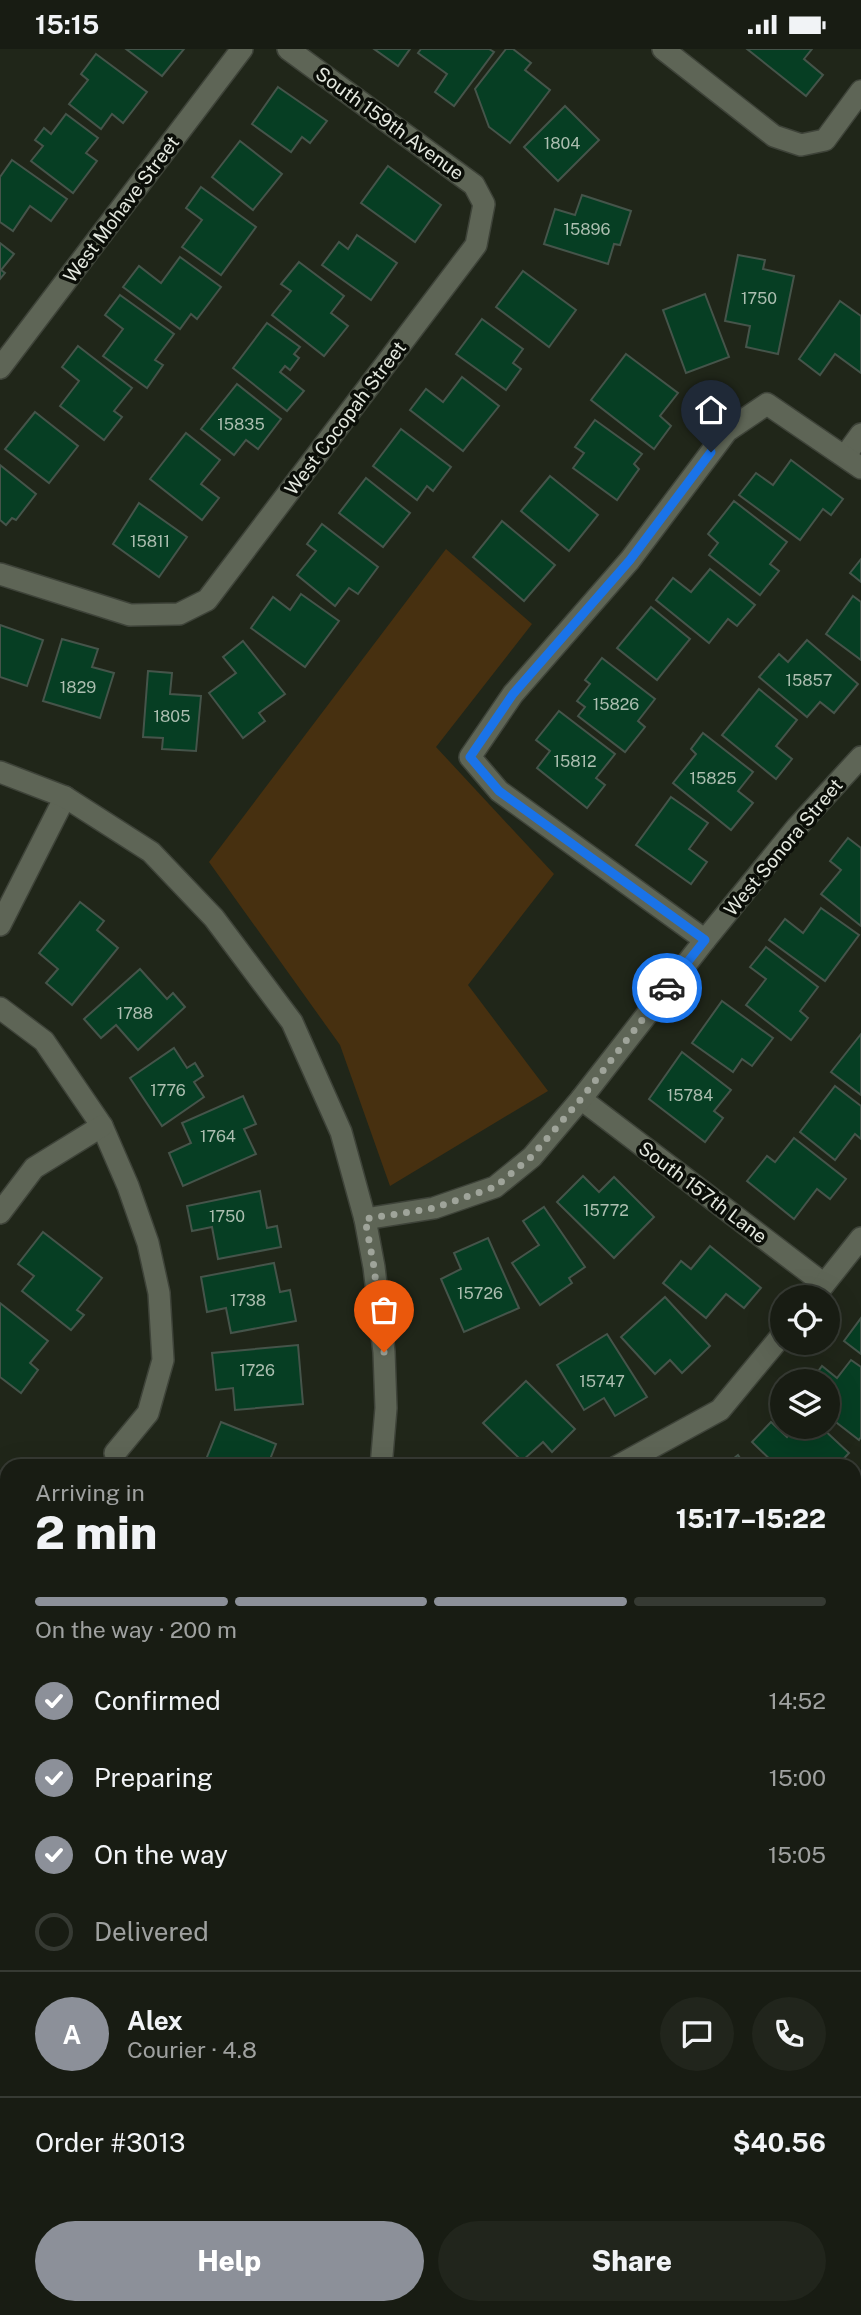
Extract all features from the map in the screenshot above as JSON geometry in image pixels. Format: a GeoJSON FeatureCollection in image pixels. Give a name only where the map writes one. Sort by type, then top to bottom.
{"type":"FeatureCollection","features":[{"type":"Feature","properties":{"kind":"street","name":"West Mohave Street"},"geometry":{"type":"LineString","coordinates":[[0,368],[242,49]]}},
{"type":"Feature","properties":{"kind":"street","name":"South 159th Avenue"},"geometry":{"type":"LineString","coordinates":[[288,49],[474,185],[484,204]]}},
{"type":"Feature","properties":{"kind":"street"},"geometry":{"type":"LineString","coordinates":[[663,49],[774,136],[801,145],[825,140],[861,91]]}},
{"type":"Feature","properties":{"kind":"street","name":"West Cocopah Street"},"geometry":{"type":"LineString","coordinates":[[0,574],[130,615],[180,614],[207,600],[476,245],[484,204]]}},
{"type":"Feature","properties":{"kind":"street"},"geometry":{"type":"LineString","coordinates":[[705,940],[499,791],[470,757],[513,694],[630,560],[727,431],[767,404],[853,462],[861,434]]}},
{"type":"Feature","properties":{"kind":"street","name":"West Sonora Street"},"geometry":{"type":"LineString","coordinates":[[365,1219],[434,1208],[495,1187],[531,1157],[581,1099],[797,827],[861,757]]}},
{"type":"Feature","properties":{"kind":"street"},"geometry":{"type":"LineString","coordinates":[[0,772],[65,797],[150,852],[214,918],[292,1022],[341,1132],[365,1219],[374,1267],[384,1352],[386,1408],[382,1459]]}},
{"type":"Feature","properties":{"kind":"street"},"geometry":{"type":"LineString","coordinates":[[0,925],[65,797]]}},
{"type":"Feature","properties":{"kind":"street"},"geometry":{"type":"LineString","coordinates":[[0,1008],[44,1041],[102,1126],[128,1186],[148,1243],[159,1293],[163,1360],[148,1413],[115,1454]]}},
{"type":"Feature","properties":{"kind":"street","name":"South 157th Lane"},"geometry":{"type":"LineString","coordinates":[[581,1099],[812,1285]]}},
{"type":"Feature","properties":{"kind":"street"},"geometry":{"type":"LineString","coordinates":[[0,1213],[34,1168],[102,1126]]}},
{"type":"Feature","properties":{"kind":"street"},"geometry":{"type":"LineString","coordinates":[[824,1285],[861,1238]]}},
{"type":"Feature","properties":{"kind":"street"},"geometry":{"type":"LineString","coordinates":[[631,1459],[720,1410],[770,1350]]}},
{"type":"Feature","properties":{"kind":"shaded area"},"geometry":{"type":"Polygon","coordinates":[[[446,549],[532,624],[436,747],[554,874],[468,985],[548,1091],[390,1186],[340,1045],[209,862],[446,549]]]}},
{"type":"Feature","properties":{"kind":"building"},"geometry":{"type":"Polygon","coordinates":[[[126,49],[184,49],[162,76],[126,49]]]}},
{"type":"Feature","properties":{"kind":"building"},"geometry":{"type":"Polygon","coordinates":[[[374,49],[410,49],[398,66],[374,49]]]}},
{"type":"Feature","properties":{"kind":"building"},"geometry":{"type":"Polygon","coordinates":[[[421,49],[489,49],[494,52],[454,106],[435,92],[447,74],[418,53],[421,49]]]}},
{"type":"Feature","properties":{"kind":"building"},"geometry":{"type":"Polygon","coordinates":[[[506,49],[513,49],[531,63],[525,70],[550,90],[510,143],[489,127],[475,89],[506,49]]]}},
{"type":"Feature","properties":{"kind":"building"},"geometry":{"type":"Polygon","coordinates":[[[747,49],[812,49],[804,59],[823,75],[806,96],[747,49]]]}},
{"type":"Feature","properties":{"kind":"building"},"geometry":{"type":"Polygon","coordinates":[[[96,54],[147,92],[123,123],[112,114],[101,129],[69,104],[88,80],[81,74],[96,54]]]}},
{"type":"Feature","properties":{"kind":"building"},"geometry":{"type":"Polygon","coordinates":[[[278,87],[327,121],[310,143],[302,137],[291,152],[252,124],[278,87]]]}},
{"type":"Feature","properties":{"kind":"building"},"geometry":{"type":"Polygon","coordinates":[[[565,106],[599,140],[558,181],[524,147],[565,106]]]}},
{"type":"Feature","properties":{"kind":"building"},"geometry":{"type":"Polygon","coordinates":[[[66,114],[98,138],[86,153],[97,161],[73,193],[31,161],[43,146],[35,140],[44,128],[51,134],[66,114]]]}},
{"type":"Feature","properties":{"kind":"building"},"geometry":{"type":"Polygon","coordinates":[[[240,141],[282,174],[253,210],[212,177],[240,141]]]}},
{"type":"Feature","properties":{"kind":"building"},"geometry":{"type":"Polygon","coordinates":[[[12,160],[67,199],[51,221],[30,206],[13,231],[0,222],[0,177],[12,160]]]}},
{"type":"Feature","properties":{"kind":"building"},"geometry":{"type":"Polygon","coordinates":[[[388,166],[441,205],[415,242],[361,203],[388,166]]]}},
{"type":"Feature","properties":{"kind":"building"},"geometry":{"type":"Polygon","coordinates":[[[201,187],[256,227],[221,275],[182,247],[202,220],[186,208],[201,187]]]}},
{"type":"Feature","properties":{"kind":"building"},"geometry":{"type":"Polygon","coordinates":[[[582,195],[631,211],[620,245],[614,244],[608,264],[544,244],[555,209],[575,215],[582,195]]]}},
{"type":"Feature","properties":{"kind":"building"},"geometry":{"type":"Polygon","coordinates":[[[357,235],[397,263],[371,300],[322,265],[339,242],[348,249],[357,235]]]}},
{"type":"Feature","properties":{"kind":"building"},"geometry":{"type":"Polygon","coordinates":[[[0,243],[14,254],[1,270],[5,273],[0,279],[0,243]]]}},
{"type":"Feature","properties":{"kind":"building"},"geometry":{"type":"Polygon","coordinates":[[[738,255],[765,260],[763,269],[794,276],[778,354],[746,347],[750,326],[725,321],[738,255]]]}},
{"type":"Feature","properties":{"kind":"building"},"geometry":{"type":"Polygon","coordinates":[[[180,257],[221,287],[197,319],[191,314],[180,329],[123,287],[139,266],[161,283],[180,257]]]}},
{"type":"Feature","properties":{"kind":"building"},"geometry":{"type":"Polygon","coordinates":[[[299,262],[344,296],[331,313],[348,326],[324,356],[272,315],[291,291],[281,284],[299,262]]]}},
{"type":"Feature","properties":{"kind":"building"},"geometry":{"type":"Polygon","coordinates":[[[523,271],[576,310],[549,347],[496,307],[523,271]]]}},
{"type":"Feature","properties":{"kind":"building"},"geometry":{"type":"Polygon","coordinates":[[[705,294],[729,357],[686,373],[663,310],[705,294]]]}},
{"type":"Feature","properties":{"kind":"building"},"geometry":{"type":"Polygon","coordinates":[[[120,295],[174,334],[155,360],[163,365],[147,388],[103,356],[123,329],[105,315],[120,295]]]}},
{"type":"Feature","properties":{"kind":"building"},"geometry":{"type":"Polygon","coordinates":[[[840,301],[861,316],[861,373],[835,354],[820,375],[799,359],[840,301]]]}},
{"type":"Feature","properties":{"kind":"building"},"geometry":{"type":"Polygon","coordinates":[[[482,319],[523,349],[513,363],[521,369],[506,390],[456,354],[482,319]]]}},
{"type":"Feature","properties":{"kind":"building"},"geometry":{"type":"Polygon","coordinates":[[[267,323],[300,347],[294,354],[299,358],[290,370],[285,366],[280,372],[304,391],[287,411],[233,368],[267,323]]]}},
{"type":"Feature","properties":{"kind":"building"},"geometry":{"type":"Polygon","coordinates":[[[78,346],[132,388],[114,411],[122,417],[104,440],[60,406],[79,381],[62,367],[78,346]]]}},
{"type":"Feature","properties":{"kind":"building"},"geometry":{"type":"Polygon","coordinates":[[[626,354],[678,393],[660,416],[671,426],[654,449],[591,400],[626,354]]]}},
{"type":"Feature","properties":{"kind":"building"},"geometry":{"type":"Polygon","coordinates":[[[462,377],[499,406],[463,451],[410,410],[426,389],[443,402],[462,377]]]}},
{"type":"Feature","properties":{"kind":"building"},"geometry":{"type":"Polygon","coordinates":[[[237,384],[281,419],[258,449],[246,440],[234,455],[201,429],[237,384]]]}},
{"type":"Feature","properties":{"kind":"building"},"geometry":{"type":"Polygon","coordinates":[[[35,412],[78,446],[49,483],[5,449],[35,412]]]}},
{"type":"Feature","properties":{"kind":"building"},"geometry":{"type":"Polygon","coordinates":[[[595,420],[642,454],[634,464],[639,469],[617,500],[573,468],[584,453],[575,447],[595,420]]]}},
{"type":"Feature","properties":{"kind":"building"},"geometry":{"type":"Polygon","coordinates":[[[401,429],[451,467],[433,491],[427,486],[417,500],[373,466],[401,429]]]}},
{"type":"Feature","properties":{"kind":"building"},"geometry":{"type":"Polygon","coordinates":[[[186,433],[220,460],[201,484],[219,498],[202,520],[150,479],[186,433]]]}},
{"type":"Feature","properties":{"kind":"building"},"geometry":{"type":"Polygon","coordinates":[[[791,460],[843,499],[831,515],[823,509],[800,540],[739,495],[756,473],[773,485],[791,460]]]}},
{"type":"Feature","properties":{"kind":"building"},"geometry":{"type":"Polygon","coordinates":[[[0,465],[36,494],[16,520],[12,518],[6,525],[0,520],[0,465]]]}},
{"type":"Feature","properties":{"kind":"building"},"geometry":{"type":"Polygon","coordinates":[[[550,476],[598,515],[569,551],[521,511],[550,476]]]}},
{"type":"Feature","properties":{"kind":"building"},"geometry":{"type":"Polygon","coordinates":[[[366,478],[410,513],[383,547],[339,513],[366,478]]]}},
{"type":"Feature","properties":{"kind":"building"},"geometry":{"type":"Polygon","coordinates":[[[734,501],[787,542],[770,564],[779,571],[760,595],[709,555],[718,543],[708,534],[734,501]]]}},
{"type":"Feature","properties":{"kind":"building"},"geometry":{"type":"Polygon","coordinates":[[[139,503],[187,537],[159,577],[113,544],[139,503]]]}},
{"type":"Feature","properties":{"kind":"building"},"geometry":{"type":"Polygon","coordinates":[[[502,521],[555,565],[524,601],[473,557],[502,521]]]}},
{"type":"Feature","properties":{"kind":"building"},"geometry":{"type":"Polygon","coordinates":[[[322,524],[378,567],[358,594],[349,588],[335,606],[297,575],[316,551],[307,544],[322,524]]]}},
{"type":"Feature","properties":{"kind":"building"},"geometry":{"type":"Polygon","coordinates":[[[861,559],[861,582],[850,573],[861,559]]]}},
{"type":"Feature","properties":{"kind":"building"},"geometry":{"type":"Polygon","coordinates":[[[710,569],[755,605],[737,626],[728,619],[709,643],[656,600],[673,578],[691,592],[710,569]]]}},
{"type":"Feature","properties":{"kind":"building"},"geometry":{"type":"Polygon","coordinates":[[[301,594],[339,621],[305,667],[251,628],[273,597],[290,610],[301,594]]]}},
{"type":"Feature","properties":{"kind":"building"},"geometry":{"type":"Polygon","coordinates":[[[853,596],[861,602],[861,660],[826,634],[853,596]]]}},
{"type":"Feature","properties":{"kind":"building"},"geometry":{"type":"Polygon","coordinates":[[[651,607],[690,639],[657,680],[617,648],[651,607]]]}},
{"type":"Feature","properties":{"kind":"building"},"geometry":{"type":"Polygon","coordinates":[[[0,625],[43,640],[27,686],[0,677],[0,625]]]}},
{"type":"Feature","properties":{"kind":"building"},"geometry":{"type":"Polygon","coordinates":[[[62,639],[98,649],[92,667],[114,673],[100,718],[43,701],[62,639]]]}},
{"type":"Feature","properties":{"kind":"building"},"geometry":{"type":"Polygon","coordinates":[[[807,640],[858,684],[834,713],[820,702],[807,717],[759,677],[779,654],[788,662],[807,640]]]}},
{"type":"Feature","properties":{"kind":"building"},"geometry":{"type":"Polygon","coordinates":[[[243,641],[285,694],[259,713],[265,721],[243,738],[209,693],[236,673],[223,657],[243,641]]]}},
{"type":"Feature","properties":{"kind":"building"},"geometry":{"type":"Polygon","coordinates":[[[602,658],[655,699],[638,721],[645,727],[625,752],[578,716],[585,707],[577,701],[590,684],[585,680],[602,658]]]}},
{"type":"Feature","properties":{"kind":"building"},"geometry":{"type":"Polygon","coordinates":[[[148,671],[172,673],[170,694],[201,696],[196,751],[162,749],[163,738],[143,737],[148,671]]]}},
{"type":"Feature","properties":{"kind":"building"},"geometry":{"type":"Polygon","coordinates":[[[759,689],[797,720],[776,746],[792,759],[776,779],[722,735],[759,689]]]}},
{"type":"Feature","properties":{"kind":"building"},"geometry":{"type":"Polygon","coordinates":[[[559,711],[615,754],[596,778],[605,785],[587,808],[537,768],[550,751],[536,740],[559,711]]]}},
{"type":"Feature","properties":{"kind":"building"},"geometry":{"type":"Polygon","coordinates":[[[703,733],[753,772],[738,791],[753,803],[731,830],[673,783],[696,754],[691,749],[703,733]]]}},
{"type":"Feature","properties":{"kind":"building"},"geometry":{"type":"Polygon","coordinates":[[[671,797],[708,823],[689,849],[707,862],[691,884],[636,845],[671,797]]]}},
{"type":"Feature","properties":{"kind":"building"},"geometry":{"type":"Polygon","coordinates":[[[848,838],[861,848],[861,926],[821,894],[841,870],[830,861],[848,838]]]}},
{"type":"Feature","properties":{"kind":"building"},"geometry":{"type":"Polygon","coordinates":[[[80,902],[104,921],[97,930],[118,948],[72,1005],[46,983],[58,969],[39,953],[80,902]]]}},
{"type":"Feature","properties":{"kind":"building"},"geometry":{"type":"Polygon","coordinates":[[[821,908],[859,935],[825,981],[769,940],[785,919],[803,933],[821,908]]]}},
{"type":"Feature","properties":{"kind":"building"},"geometry":{"type":"Polygon","coordinates":[[[766,947],[818,987],[800,1011],[808,1018],[791,1040],[746,1005],[766,979],[750,967],[766,947]]]}},
{"type":"Feature","properties":{"kind":"building"},"geometry":{"type":"Polygon","coordinates":[[[140,969],[167,999],[173,993],[185,1007],[138,1050],[116,1025],[101,1038],[84,1019],[140,969]]]}},
{"type":"Feature","properties":{"kind":"building"},"geometry":{"type":"Polygon","coordinates":[[[722,1001],[773,1038],[752,1066],[742,1059],[733,1072],[692,1043],[722,1001]]]}},
{"type":"Feature","properties":{"kind":"building"},"geometry":{"type":"Polygon","coordinates":[[[861,1034],[861,1095],[831,1072],[861,1034]]]}},
{"type":"Feature","properties":{"kind":"building"},"geometry":{"type":"Polygon","coordinates":[[[174,1048],[187,1068],[195,1063],[203,1076],[194,1082],[204,1097],[162,1126],[130,1078],[174,1048]]]}},
{"type":"Feature","properties":{"kind":"building"},"geometry":{"type":"Polygon","coordinates":[[[682,1052],[731,1090],[714,1111],[723,1118],[705,1142],[649,1099],[682,1052]]]}},
{"type":"Feature","properties":{"kind":"building"},"geometry":{"type":"Polygon","coordinates":[[[835,1086],[861,1106],[861,1139],[855,1134],[835,1160],[800,1132],[835,1086]]]}},
{"type":"Feature","properties":{"kind":"building"},"geometry":{"type":"Polygon","coordinates":[[[243,1096],[256,1124],[244,1129],[256,1154],[183,1186],[169,1153],[191,1143],[182,1123],[243,1096]]]}},
{"type":"Feature","properties":{"kind":"building"},"geometry":{"type":"Polygon","coordinates":[[[794,1138],[846,1179],[830,1199],[817,1189],[794,1219],[747,1181],[767,1156],[775,1162],[794,1138]]]}},
{"type":"Feature","properties":{"kind":"building"},"geometry":{"type":"Polygon","coordinates":[[[583,1176],[599,1192],[614,1177],[654,1217],[614,1258],[557,1202],[583,1176]]]}},
{"type":"Feature","properties":{"kind":"building"},"geometry":{"type":"Polygon","coordinates":[[[260,1191],[267,1228],[277,1226],[281,1247],[218,1259],[212,1227],[192,1231],[187,1206],[260,1191]]]}},
{"type":"Feature","properties":{"kind":"building"},"geometry":{"type":"Polygon","coordinates":[[[544,1207],[585,1267],[569,1278],[572,1283],[540,1305],[512,1263],[539,1245],[523,1221],[544,1207]]]}},
{"type":"Feature","properties":{"kind":"building"},"geometry":{"type":"Polygon","coordinates":[[[43,1232],[102,1278],[77,1310],[84,1315],[71,1330],[22,1291],[34,1276],[18,1264],[43,1232]]]}},
{"type":"Feature","properties":{"kind":"building"},"geometry":{"type":"Polygon","coordinates":[[[488,1238],[519,1308],[464,1332],[441,1279],[461,1269],[454,1253],[488,1238]]]}},
{"type":"Feature","properties":{"kind":"building"},"geometry":{"type":"Polygon","coordinates":[[[710,1246],[761,1288],[744,1308],[726,1294],[706,1318],[663,1283],[681,1261],[691,1269],[710,1246]]]}},
{"type":"Feature","properties":{"kind":"building"},"geometry":{"type":"Polygon","coordinates":[[[274,1263],[280,1292],[290,1290],[296,1321],[231,1333],[226,1308],[207,1312],[201,1277],[274,1263]]]}},
{"type":"Feature","properties":{"kind":"building"},"geometry":{"type":"Polygon","coordinates":[[[665,1297],[710,1346],[682,1373],[670,1360],[655,1374],[621,1337],[665,1297]]]}},
{"type":"Feature","properties":{"kind":"building"},"geometry":{"type":"Polygon","coordinates":[[[0,1303],[48,1341],[30,1363],[38,1370],[21,1393],[0,1377],[0,1303]]]}},
{"type":"Feature","properties":{"kind":"building"},"geometry":{"type":"Polygon","coordinates":[[[861,1318],[861,1354],[844,1341],[861,1318]]]}},
{"type":"Feature","properties":{"kind":"building"},"geometry":{"type":"Polygon","coordinates":[[[607,1334],[647,1397],[615,1416],[604,1398],[584,1410],[557,1365],[607,1334]]]}},
{"type":"Feature","properties":{"kind":"building"},"geometry":{"type":"Polygon","coordinates":[[[298,1345],[303,1404],[235,1410],[233,1388],[216,1390],[212,1353],[298,1345]]]}},
{"type":"Feature","properties":{"kind":"building"},"geometry":{"type":"Polygon","coordinates":[[[851,1360],[861,1367],[859,1440],[840,1425],[840,1374],[851,1360]]]}},
{"type":"Feature","properties":{"kind":"building"},"geometry":{"type":"Polygon","coordinates":[[[526,1381],[575,1429],[552,1452],[543,1442],[524,1459],[520,1459],[483,1423],[526,1381]]]}},
{"type":"Feature","properties":{"kind":"building"},"geometry":{"type":"Polygon","coordinates":[[[221,1422],[276,1444],[270,1459],[206,1459],[221,1422]]]}},
{"type":"Feature","properties":{"kind":"building"},"geometry":{"type":"Polygon","coordinates":[[[770,1423],[770,1439],[834,1439],[849,1453],[843,1459],[770,1459],[752,1442],[770,1423]]]}},
{"type":"Feature","properties":{"kind":"way so far"},"geometry":{"type":"LineString","coordinates":[[384,1352],[374,1267],[365,1219],[434,1208],[495,1187],[531,1157],[581,1099],[667,988]]}},
{"type":"Feature","properties":{"kind":"route"},"geometry":{"type":"LineString","coordinates":[[667,988],[705,940],[499,791],[470,757],[513,694],[630,560],[711,452]]}}]}
